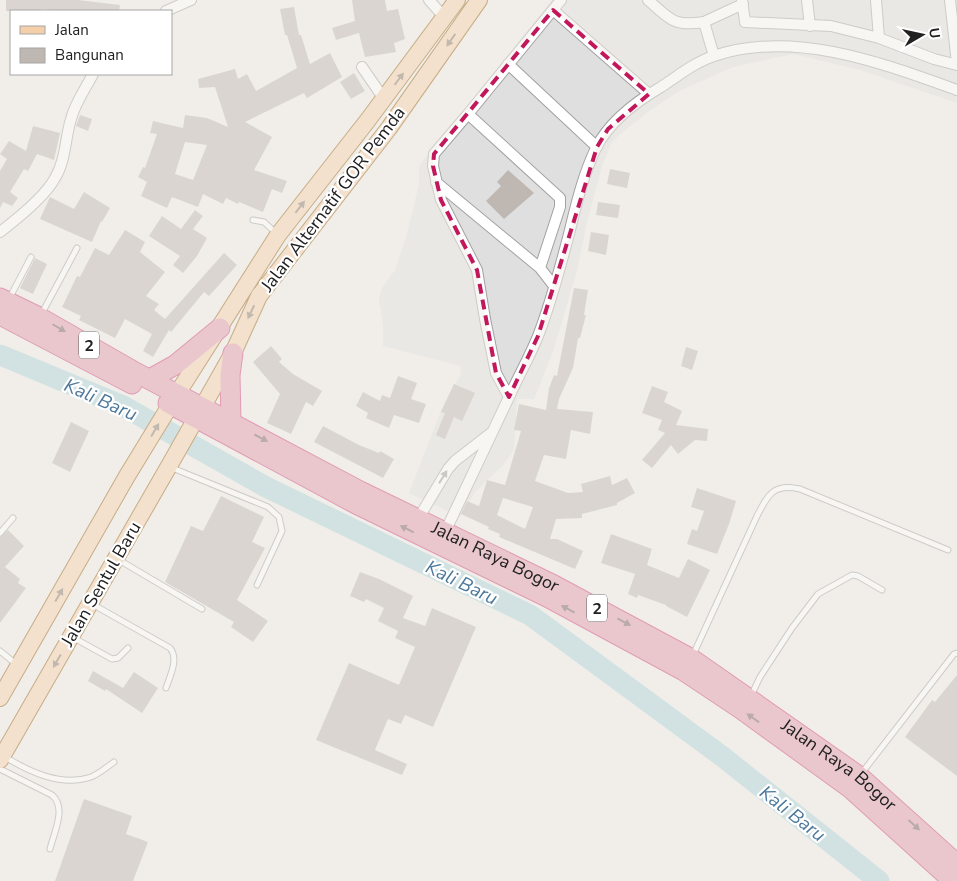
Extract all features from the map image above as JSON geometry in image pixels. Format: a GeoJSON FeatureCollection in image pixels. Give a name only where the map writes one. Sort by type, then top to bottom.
{"type":"FeatureCollection","features":[{"type":"Feature","properties":{"kind":"highway","name":"Jalan Raya Bogor"},"geometry":{"type":"LineString","coordinates":[[2,305],[39,317],[150,379],[171,403]]}},
{"type":"Feature","properties":{"kind":"highway","name":"Jalan Raya Bogor"},"geometry":{"type":"LineString","coordinates":[[2,305],[196,418],[356,504],[496,565],[692,659],[750,698],[957,864]]}},
{"type":"Feature","properties":{"kind":"highway"},"geometry":{"type":"LineString","coordinates":[[150,379],[175,365],[220,328]]}},
{"type":"Feature","properties":{"kind":"highway"},"geometry":{"type":"LineString","coordinates":[[231,422],[230,375],[232,353]]}},
{"type":"Feature","properties":{"kind":"highway","name":"Jalan Raya Bogor"},"geometry":{"type":"LineString","coordinates":[[196,418],[231,422],[360,491],[445,532],[547,598],[684,671],[854,782],[953,881]]}},
{"type":"Feature","properties":{"kind":"main road","name":"Jalan Alternatif GOR Pemda"},"geometry":{"type":"LineString","coordinates":[[171,403],[278,235],[384,99],[457,0]]}},
{"type":"Feature","properties":{"kind":"main road","name":"Jalan Alternatif GOR Pemda"},"geometry":{"type":"LineString","coordinates":[[196,418],[232,353],[259,296],[389,128],[479,0]]}},
{"type":"Feature","properties":{"kind":"main road","name":"Jalan Sentul Baru"},"geometry":{"type":"LineString","coordinates":[[0,698],[171,403]]}},
{"type":"Feature","properties":{"kind":"main road","name":"Jalan Sentul Baru"},"geometry":{"type":"LineString","coordinates":[[1,761],[196,418]]}},
{"type":"Feature","properties":{"kind":"street"},"geometry":{"type":"LineString","coordinates":[[168,10],[191,0]]}},
{"type":"Feature","properties":{"kind":"street"},"geometry":{"type":"LineString","coordinates":[[429,0],[445,18]]}},
{"type":"Feature","properties":{"kind":"street"},"geometry":{"type":"LineString","coordinates":[[509,397],[496,373],[484,320],[476,270],[441,200],[433,166],[434,154],[561,0]]}},
{"type":"Feature","properties":{"kind":"street"},"geometry":{"type":"LineString","coordinates":[[648,0],[674,22],[692,24],[704,22],[742,2],[745,22],[831,26],[879,38],[934,59],[957,64],[950,0]]}},
{"type":"Feature","properties":{"kind":"street"},"geometry":{"type":"LineString","coordinates":[[807,0],[810,26]]}},
{"type":"Feature","properties":{"kind":"street"},"geometry":{"type":"LineString","coordinates":[[876,0],[879,38]]}},
{"type":"Feature","properties":{"kind":"street"},"geometry":{"type":"LineString","coordinates":[[553,10],[649,94]]}},
{"type":"Feature","properties":{"kind":"street"},"geometry":{"type":"LineString","coordinates":[[704,22],[714,56]]}},
{"type":"Feature","properties":{"kind":"street"},"geometry":{"type":"LineString","coordinates":[[445,532],[538,336],[554,286],[579,193],[597,147],[608,129],[649,94],[699,63],[714,56],[748,48],[769,47],[840,52],[882,63],[957,90]]}},
{"type":"Feature","properties":{"kind":"street"},"geometry":{"type":"LineString","coordinates":[[508,64],[597,147]]}},
{"type":"Feature","properties":{"kind":"street"},"geometry":{"type":"LineString","coordinates":[[362,67],[384,99]]}},
{"type":"Feature","properties":{"kind":"street"},"geometry":{"type":"LineString","coordinates":[[0,232],[42,194],[55,179],[61,166],[71,119],[93,75]]}},
{"type":"Feature","properties":{"kind":"street"},"geometry":{"type":"LineString","coordinates":[[468,114],[560,198],[560,207],[540,268]]}},
{"type":"Feature","properties":{"kind":"street"},"geometry":{"type":"LineString","coordinates":[[436,182],[540,268],[554,286]]}},
{"type":"Feature","properties":{"kind":"street"},"geometry":{"type":"LineString","coordinates":[[418,519],[448,469],[455,461],[494,430]]}},
{"type":"Feature","properties":{"kind":"lane"},"geometry":{"type":"LineString","coordinates":[[253,220],[264,222],[278,235]]}},
{"type":"Feature","properties":{"kind":"lane"},"geometry":{"type":"LineString","coordinates":[[39,317],[77,248]]}},
{"type":"Feature","properties":{"kind":"lane"},"geometry":{"type":"LineString","coordinates":[[2,305],[16,288],[31,257]]}},
{"type":"Feature","properties":{"kind":"lane"},"geometry":{"type":"LineString","coordinates":[[171,463],[268,507],[279,517],[282,531],[257,585]]}},
{"type":"Feature","properties":{"kind":"lane"},"geometry":{"type":"LineString","coordinates":[[692,659],[757,516],[768,495],[779,489],[792,488],[800,490],[948,550]]}},
{"type":"Feature","properties":{"kind":"lane"},"geometry":{"type":"LineString","coordinates":[[0,533],[13,518]]}},
{"type":"Feature","properties":{"kind":"lane"},"geometry":{"type":"LineString","coordinates":[[116,558],[202,609]]}},
{"type":"Feature","properties":{"kind":"lane"},"geometry":{"type":"LineString","coordinates":[[750,698],[760,677],[818,594],[852,575],[858,576],[882,590]]}},
{"type":"Feature","properties":{"kind":"lane"},"geometry":{"type":"LineString","coordinates":[[90,602],[174,652],[175,660],[166,688]]}},
{"type":"Feature","properties":{"kind":"lane"},"geometry":{"type":"LineString","coordinates":[[71,636],[112,659],[118,658],[128,648]]}},
{"type":"Feature","properties":{"kind":"lane"},"geometry":{"type":"LineString","coordinates":[[0,651],[18,666]]}},
{"type":"Feature","properties":{"kind":"lane"},"geometry":{"type":"LineString","coordinates":[[854,782],[954,654],[957,654]]}},
{"type":"Feature","properties":{"kind":"lane"},"geometry":{"type":"LineString","coordinates":[[1,761],[17,764],[42,775],[61,780],[91,777],[114,762]]}},
{"type":"Feature","properties":{"kind":"lane"},"geometry":{"type":"LineString","coordinates":[[1,761],[57,800],[60,813],[50,849]]}},
{"type":"Feature","properties":{"kind":"highlighted area"},"geometry":{"type":"Polygon","coordinates":[[[553,10],[649,94],[608,129],[597,147],[538,336],[509,397],[496,373],[477,270],[441,200],[433,166],[434,154],[553,10]]]}},
{"type":"Feature","properties":{"kind":"shaded area"},"geometry":{"type":"Polygon","coordinates":[[[552,0],[957,0],[957,103],[860,70],[793,54],[733,67],[679,91],[648,112],[618,136],[612,142],[602,166],[586,226],[578,267],[553,352],[534,399],[517,399],[514,450],[502,466],[475,492],[460,517],[409,493],[444,403],[460,376],[461,366],[383,346],[383,326],[379,299],[382,288],[395,270],[407,234],[419,184],[419,166],[552,0]]]}},
{"type":"Feature","properties":{"kind":"building"},"geometry":{"type":"Polygon","coordinates":[[[6,0],[78,0],[120,5],[119,10],[41,9],[6,11],[6,0]]]}},
{"type":"Feature","properties":{"kind":"building"},"geometry":{"type":"Polygon","coordinates":[[[352,0],[385,0],[387,11],[398,9],[405,39],[394,43],[396,52],[365,57],[359,33],[336,40],[332,28],[355,21],[352,0]]]}},
{"type":"Feature","properties":{"kind":"building"},"geometry":{"type":"Polygon","coordinates":[[[294,7],[299,35],[301,35],[310,64],[330,53],[342,77],[307,98],[304,93],[245,122],[272,137],[254,170],[287,181],[282,193],[272,189],[263,212],[226,198],[223,204],[203,194],[198,207],[172,197],[167,208],[141,196],[147,182],[138,177],[143,167],[145,168],[157,134],[150,133],[153,121],[183,128],[185,115],[207,118],[228,127],[215,87],[199,88],[198,79],[235,69],[238,79],[247,74],[256,91],[297,68],[287,35],[285,35],[280,9],[294,7]],[[185,142],[175,174],[193,180],[207,145],[185,142]]]}},
{"type":"Feature","properties":{"kind":"building"},"geometry":{"type":"Polygon","coordinates":[[[354,73],[365,91],[351,99],[340,82],[354,73]]]}},
{"type":"Feature","properties":{"kind":"building"},"geometry":{"type":"Polygon","coordinates":[[[80,115],[92,119],[88,131],[76,126],[80,115]]]}},
{"type":"Feature","properties":{"kind":"building"},"geometry":{"type":"Polygon","coordinates":[[[33,126],[60,133],[54,160],[37,154],[28,171],[24,169],[10,192],[18,198],[12,206],[3,202],[0,208],[0,171],[7,159],[0,154],[9,141],[26,151],[33,126]]]}},
{"type":"Feature","properties":{"kind":"building"},"geometry":{"type":"Polygon","coordinates":[[[610,169],[630,173],[627,188],[607,184],[610,169]]]}},
{"type":"Feature","properties":{"kind":"building"},"geometry":{"type":"Polygon","coordinates":[[[508,170],[534,193],[504,219],[486,201],[501,186],[497,182],[508,170]]]}},
{"type":"Feature","properties":{"kind":"building"},"geometry":{"type":"Polygon","coordinates":[[[84,192],[110,208],[101,221],[92,242],[40,219],[50,197],[74,209],[84,192]]]}},
{"type":"Feature","properties":{"kind":"building"},"geometry":{"type":"Polygon","coordinates":[[[598,202],[620,205],[618,218],[596,215],[598,202]]]}},
{"type":"Feature","properties":{"kind":"building"},"geometry":{"type":"Polygon","coordinates":[[[195,210],[203,216],[193,229],[207,238],[197,256],[183,273],[173,265],[180,256],[149,236],[162,216],[181,229],[195,210]]]}},
{"type":"Feature","properties":{"kind":"building"},"geometry":{"type":"Polygon","coordinates":[[[125,230],[145,242],[140,252],[165,272],[146,296],[159,304],[154,310],[165,319],[224,253],[237,265],[209,296],[204,292],[171,332],[169,330],[153,357],[143,351],[152,334],[125,319],[115,338],[79,320],[81,316],[62,307],[77,276],[80,277],[95,248],[109,255],[125,230]]]}},
{"type":"Feature","properties":{"kind":"building"},"geometry":{"type":"Polygon","coordinates":[[[591,232],[609,235],[606,255],[588,251],[591,232]]]}},
{"type":"Feature","properties":{"kind":"building"},"geometry":{"type":"Polygon","coordinates":[[[35,258],[47,264],[33,294],[20,288],[35,258]]]}},
{"type":"Feature","properties":{"kind":"building"},"geometry":{"type":"Polygon","coordinates":[[[574,288],[588,290],[584,315],[586,315],[580,338],[578,338],[573,368],[559,399],[557,409],[593,412],[590,434],[571,430],[566,459],[544,455],[535,481],[568,493],[583,492],[581,484],[610,476],[612,485],[627,478],[635,493],[617,503],[617,505],[582,514],[582,518],[556,519],[550,539],[557,539],[583,551],[575,569],[499,537],[500,534],[488,529],[489,527],[461,514],[467,501],[479,506],[487,480],[505,485],[521,431],[514,430],[519,404],[546,410],[549,388],[554,375],[557,376],[574,288]],[[503,498],[497,515],[525,529],[533,507],[503,498]]]}},
{"type":"Feature","properties":{"kind":"building"},"geometry":{"type":"Polygon","coordinates":[[[271,346],[282,359],[279,362],[293,374],[322,391],[313,406],[306,402],[291,434],[267,423],[280,394],[253,362],[271,346]]]}},
{"type":"Feature","properties":{"kind":"building"},"geometry":{"type":"Polygon","coordinates":[[[686,347],[698,351],[692,370],[681,366],[686,347]]]}},
{"type":"Feature","properties":{"kind":"building"},"geometry":{"type":"Polygon","coordinates":[[[398,376],[417,383],[411,399],[426,404],[419,423],[394,415],[389,428],[366,418],[368,413],[356,406],[363,392],[380,401],[382,395],[390,398],[398,376]]]}},
{"type":"Feature","properties":{"kind":"building"},"geometry":{"type":"Polygon","coordinates":[[[454,384],[475,393],[462,421],[454,417],[445,439],[436,435],[445,413],[441,412],[454,384]]]}},
{"type":"Feature","properties":{"kind":"building"},"geometry":{"type":"Polygon","coordinates":[[[652,386],[668,392],[664,402],[682,411],[676,425],[708,429],[707,441],[695,440],[678,454],[671,445],[652,468],[642,460],[665,433],[658,430],[662,420],[642,413],[652,386]]]}},
{"type":"Feature","properties":{"kind":"building"},"geometry":{"type":"Polygon","coordinates":[[[71,422],[89,431],[70,472],[52,463],[71,422]]]}},
{"type":"Feature","properties":{"kind":"building"},"geometry":{"type":"Polygon","coordinates":[[[323,426],[359,445],[379,453],[380,451],[394,459],[383,478],[314,442],[323,426]]]}},
{"type":"Feature","properties":{"kind":"building"},"geometry":{"type":"Polygon","coordinates":[[[697,488],[736,501],[717,554],[687,544],[692,529],[697,531],[704,511],[691,507],[697,488]]]}},
{"type":"Feature","properties":{"kind":"building"},"geometry":{"type":"Polygon","coordinates":[[[221,496],[264,517],[252,542],[265,548],[237,600],[268,621],[253,642],[231,627],[234,622],[165,582],[191,526],[203,531],[221,496]]]}},
{"type":"Feature","properties":{"kind":"building"},"geometry":{"type":"Polygon","coordinates":[[[8,530],[24,546],[5,567],[20,579],[18,583],[26,588],[0,623],[0,537],[8,530]]]}},
{"type":"Feature","properties":{"kind":"building"},"geometry":{"type":"Polygon","coordinates":[[[611,534],[652,549],[647,565],[679,578],[688,559],[710,570],[687,617],[666,605],[638,595],[637,598],[628,594],[635,574],[601,563],[611,534]]]}},
{"type":"Feature","properties":{"kind":"building"},"geometry":{"type":"Polygon","coordinates":[[[360,572],[413,596],[403,618],[425,626],[432,608],[476,627],[433,727],[405,715],[401,724],[388,719],[375,750],[407,764],[402,775],[316,740],[349,663],[399,685],[415,647],[395,638],[398,631],[378,621],[384,608],[366,599],[364,602],[350,596],[360,572]]]}},
{"type":"Feature","properties":{"kind":"building"},"geometry":{"type":"Polygon","coordinates":[[[93,671],[123,688],[134,672],[158,688],[142,713],[106,689],[105,691],[88,681],[93,671]]]}},
{"type":"Feature","properties":{"kind":"building"},"geometry":{"type":"Polygon","coordinates":[[[957,675],[957,776],[905,737],[932,700],[935,702],[957,675]]]}},
{"type":"Feature","properties":{"kind":"building"},"geometry":{"type":"Polygon","coordinates":[[[84,799],[132,816],[126,834],[148,842],[133,881],[55,881],[84,799]]]}},
{"type":"Feature","properties":{"kind":"waterway","name":"Kali Baru"},"geometry":{"type":"LineString","coordinates":[[0,355],[123,406],[266,487],[530,615],[723,757],[879,881]]}}]}
